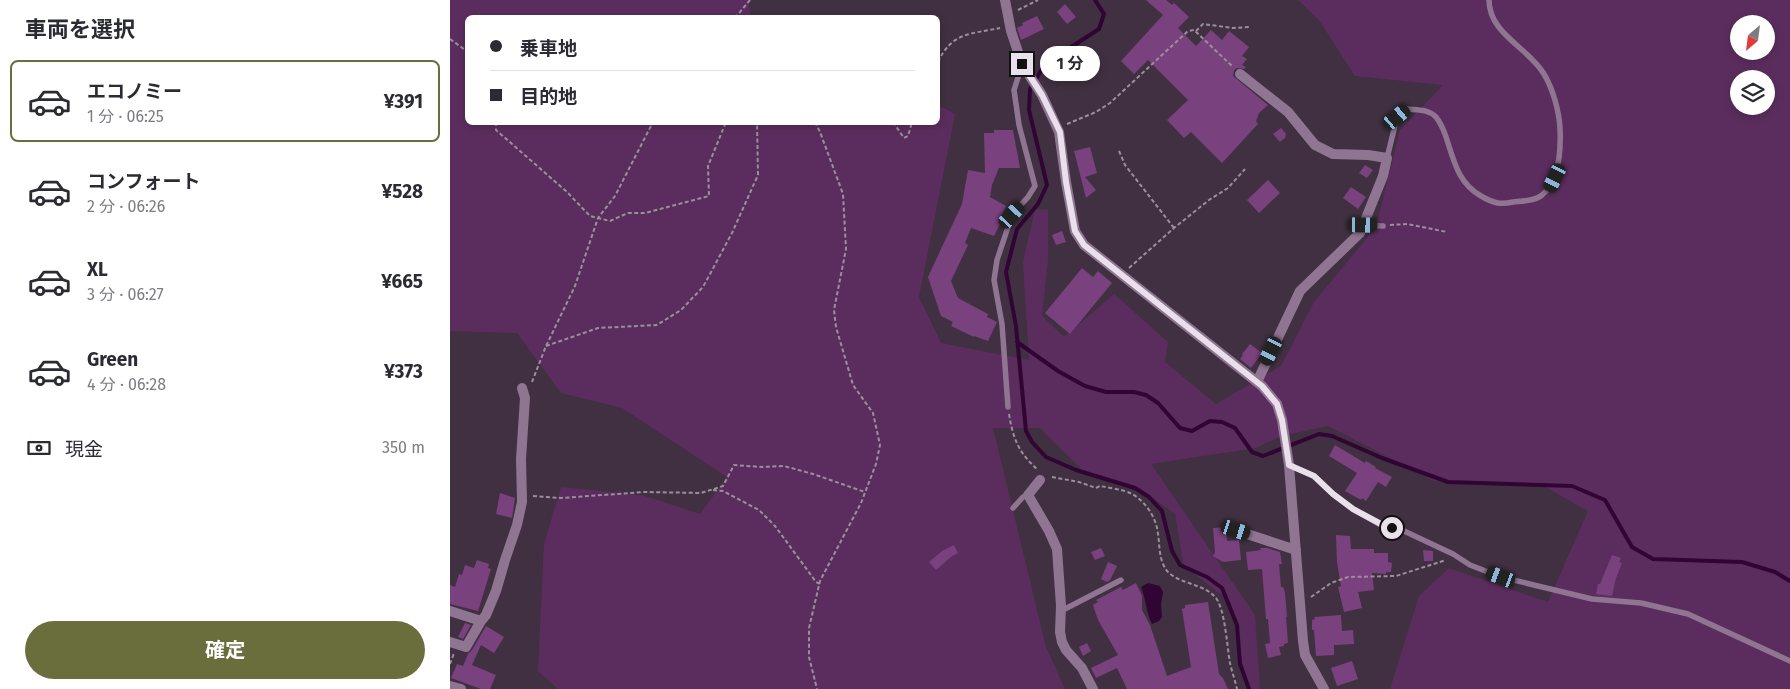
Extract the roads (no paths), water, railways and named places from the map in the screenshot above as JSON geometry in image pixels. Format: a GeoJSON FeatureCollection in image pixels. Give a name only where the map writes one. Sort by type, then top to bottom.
{"type":"FeatureCollection","features":[{"type":"Feature","properties":{"kind":"street"},"geometry":{"type":"LineString","coordinates":[[1005,0],[1010,26],[1022,64],[1038,88],[1058,128],[1075,231],[1084,245],[1262,386],[1277,404],[1282,420],[1289,462],[1305,655],[1324,689]]}},
{"type":"Feature","properties":{"kind":"street"},"geometry":{"type":"LineString","coordinates":[[1240,74],[1288,112],[1314,145],[1333,154],[1368,155],[1387,158],[1383,176],[1360,233],[1300,290],[1256,382]]}},
{"type":"Feature","properties":{"kind":"street"},"geometry":{"type":"LineString","coordinates":[[450,642],[468,648],[481,621],[486,615],[496,591],[517,526],[522,496],[521,459],[524,393]]}},
{"type":"Feature","properties":{"kind":"street"},"geometry":{"type":"LineString","coordinates":[[1037,488],[1056,549],[1062,642],[1066,650],[1082,668],[1093,689]]}},
{"type":"Feature","properties":{"kind":"street"},"geometry":{"type":"LineString","coordinates":[[1236,530],[1296,550]]}},
{"type":"Feature","properties":{"kind":"street"},"geometry":{"type":"LineString","coordinates":[[1054,542],[1064,537]]}},
{"type":"Feature","properties":{"kind":"street"},"geometry":{"type":"LineString","coordinates":[[450,611],[481,621]]}},
{"type":"Feature","properties":{"kind":"street"},"geometry":{"type":"LineString","coordinates":[[450,686],[461,689]]}},
{"type":"Feature","properties":{"kind":"lane"},"geometry":{"type":"LineString","coordinates":[[1387,158],[1397,117],[1407,109],[1426,110],[1436,117],[1444,130],[1459,175],[1472,191],[1500,205],[1539,198],[1550,188],[1555,178],[1559,155],[1560,127],[1553,95],[1544,73],[1507,37],[1494,20],[1489,0]]}},
{"type":"Feature","properties":{"kind":"lane"},"geometry":{"type":"LineString","coordinates":[[1008,408],[1002,324],[994,280],[1002,241],[1012,215],[1035,186],[1019,125],[1014,90],[1022,64]]}},
{"type":"Feature","properties":{"kind":"lane"},"geometry":{"type":"LineString","coordinates":[[1363,225],[1383,226]]}},
{"type":"Feature","properties":{"kind":"lane"},"geometry":{"type":"LineString","coordinates":[[1289,462],[1314,476],[1333,494],[1353,509],[1374,521],[1404,530],[1453,554],[1470,565],[1501,577],[1592,599],[1641,603],[1688,614],[1790,661]]}},
{"type":"Feature","properties":{"kind":"lane"},"geometry":{"type":"LineString","coordinates":[[1014,508],[1023,497],[1037,488]]}},
{"type":"Feature","properties":{"kind":"lane"},"geometry":{"type":"LineString","coordinates":[[1061,611],[1121,580]]}},
{"type":"Feature","properties":{"kind":"waterway"},"geometry":{"type":"LineString","coordinates":[[1095,0],[1104,14],[1099,29],[1045,64],[1030,89],[1029,110],[1047,185],[1038,204],[1017,229],[1006,272],[1016,326],[1026,431],[1032,442],[1046,457],[1076,470],[1135,488],[1149,497],[1162,511],[1172,551],[1180,565],[1207,577],[1222,588],[1237,625],[1240,664],[1249,689]]}},
{"type":"Feature","properties":{"kind":"waterway"},"geometry":{"type":"LineString","coordinates":[[1017,342],[1058,371],[1085,386],[1106,392],[1134,392],[1146,395],[1158,403],[1180,428],[1192,431],[1210,421],[1222,422],[1235,428],[1252,452],[1263,456],[1319,434],[1332,436],[1382,458],[1448,482],[1572,486],[1605,500],[1632,547],[1653,559],[1742,562],[1775,572],[1790,581]]}}]}
